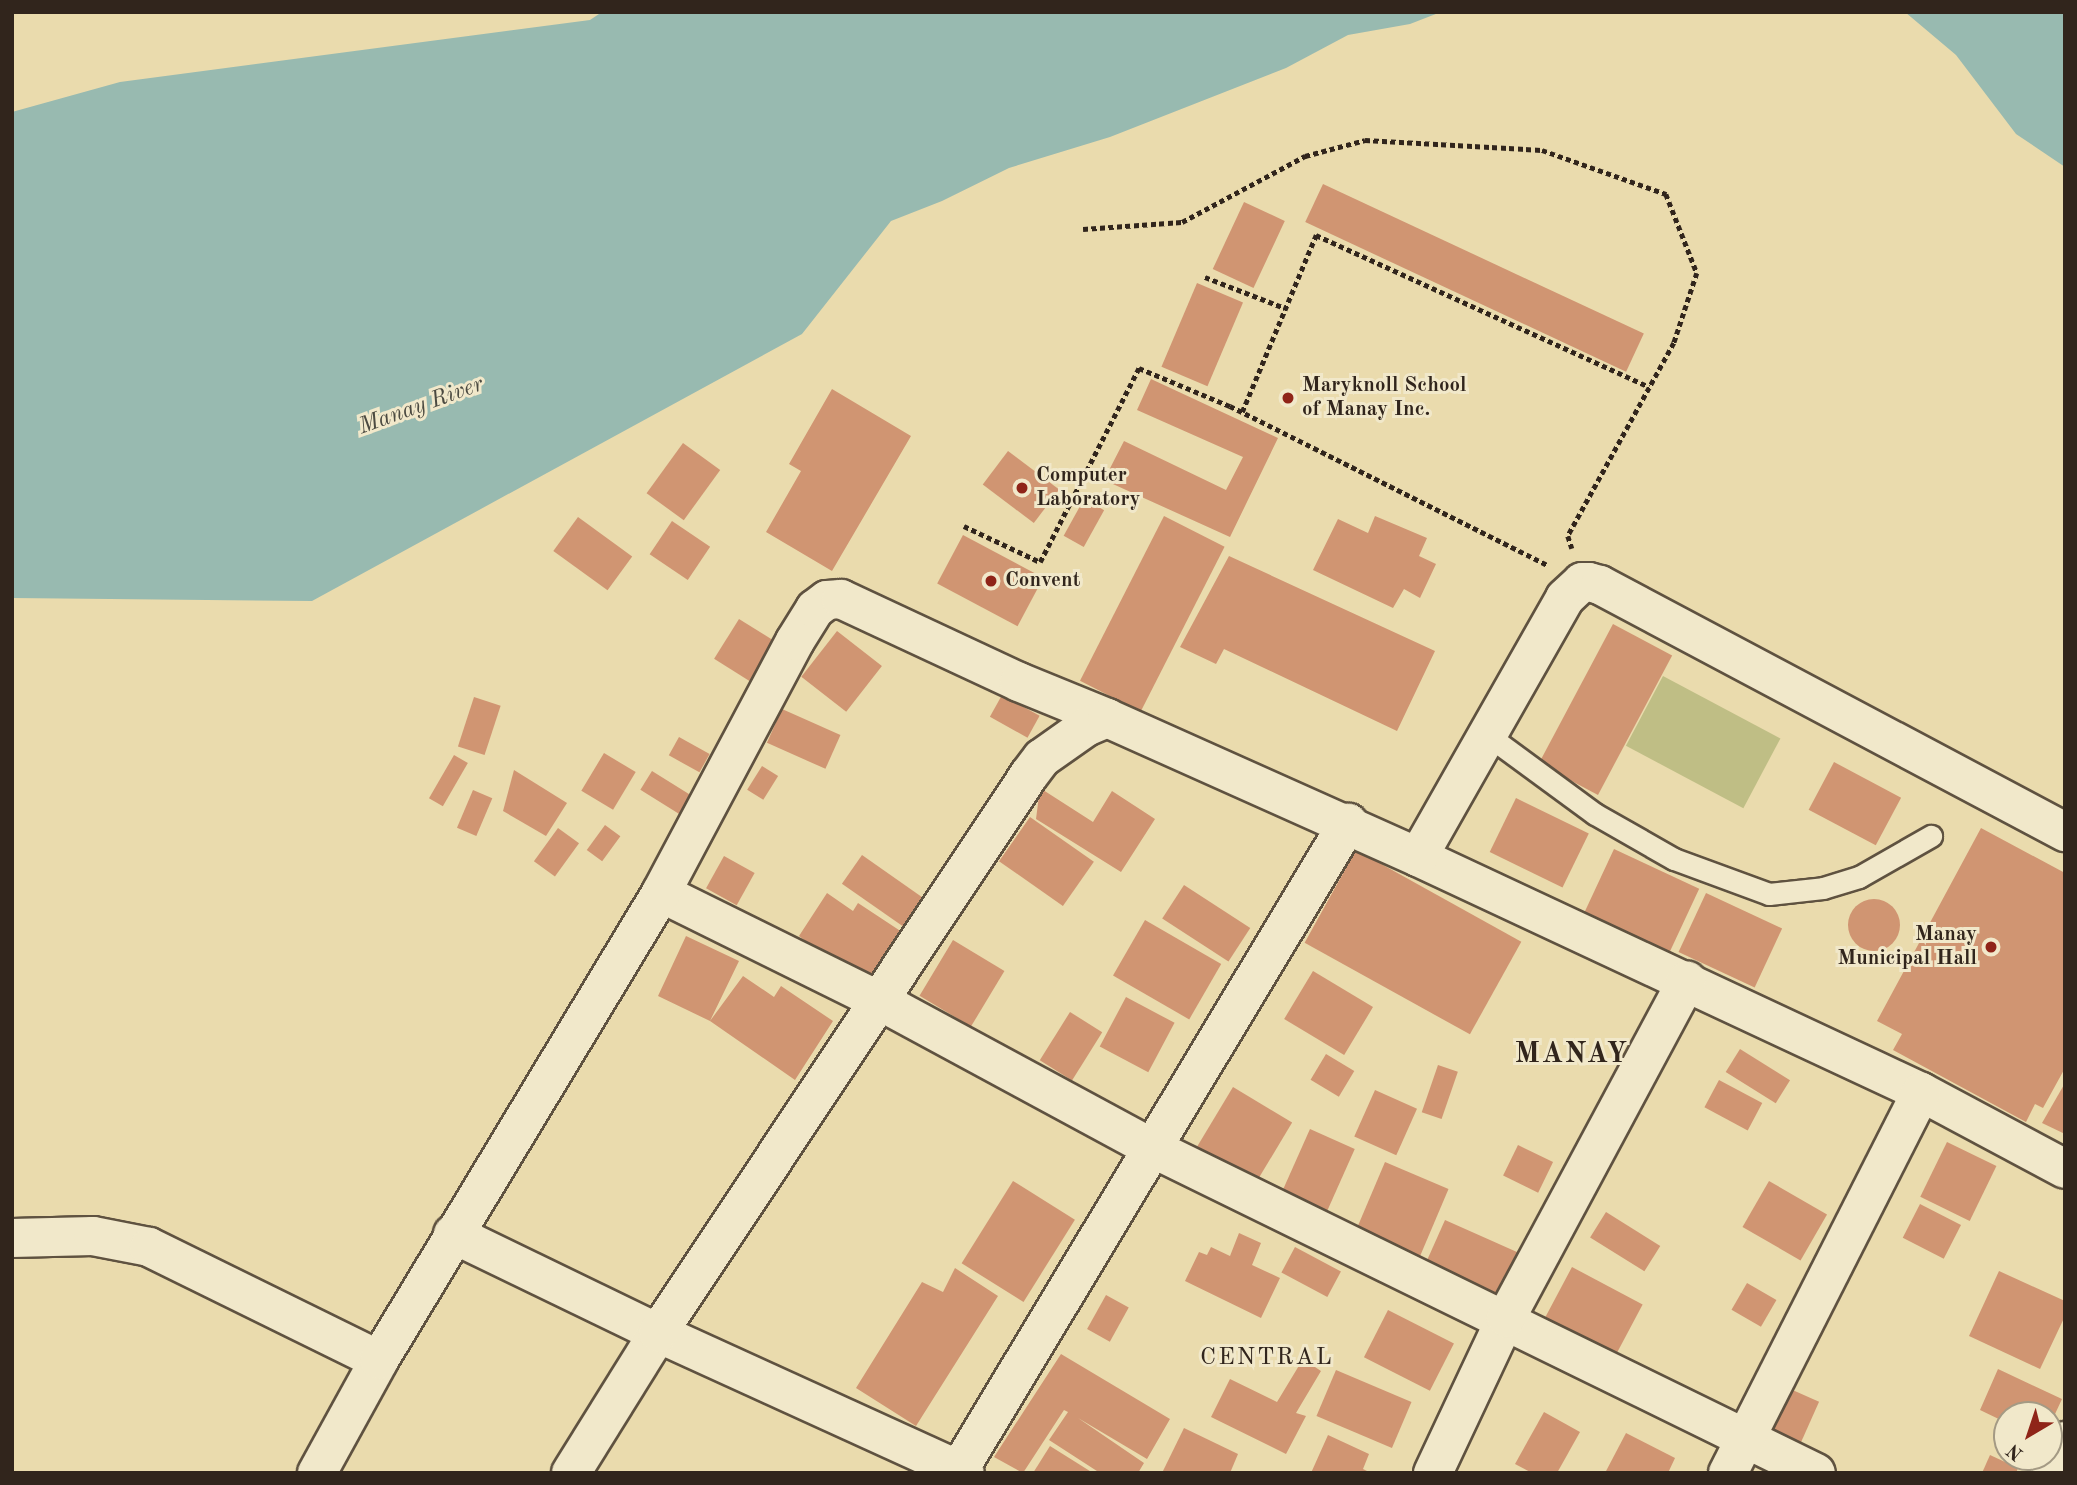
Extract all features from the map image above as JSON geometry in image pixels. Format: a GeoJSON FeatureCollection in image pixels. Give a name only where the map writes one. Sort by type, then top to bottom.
{"type":"FeatureCollection","features":[{"type":"Feature","properties":{"kind":"street"},"geometry":{"type":"LineString","coordinates":[[1418,857],[1565,598],[1582,582],[1600,585],[2065,832]]}},
{"type":"Feature","properties":{"kind":"street"},"geometry":{"type":"LineString","coordinates":[[317,1473],[453,1234],[661,892],[809,617],[827,600],[841,598],[1019,682],[1348,824],[1921,1092],[2065,1169]]}},
{"type":"Feature","properties":{"kind":"street"},"geometry":{"type":"LineString","coordinates":[[571,1473],[658,1333],[1036,765],[1073,734],[1107,718]]}},
{"type":"Feature","properties":{"kind":"street"},"geometry":{"type":"LineString","coordinates":[[453,1234],[658,1333],[960,1472],[1348,824]]}},
{"type":"Feature","properties":{"kind":"street"},"geometry":{"type":"LineString","coordinates":[[661,892],[880,1001],[1152,1148],[1506,1318],[1737,1456],[1816,1473]]}},
{"type":"Feature","properties":{"kind":"street"},"geometry":{"type":"LineString","coordinates":[[1433,1473],[1506,1318],[1687,981]]}},
{"type":"Feature","properties":{"kind":"street"},"geometry":{"type":"LineString","coordinates":[[1737,1456],[1921,1092]]}},
{"type":"Feature","properties":{"kind":"street"},"geometry":{"type":"LineString","coordinates":[[12,1238],[93,1236],[149,1247],[379,1360]]}},
{"type":"Feature","properties":{"kind":"street"},"geometry":{"type":"LineString","coordinates":[[2049,1473],[2065,1441]]}},
{"type":"Feature","properties":{"kind":"lane"},"geometry":{"type":"LineString","coordinates":[[1486,734],[1595,814],[1674,859],[1769,894],[1823,888],[1858,877],[1931,836]]}},
{"type":"Feature","properties":{"kind":"path"},"geometry":{"type":"LineString","coordinates":[[1083,229],[1182,222],[1305,156],[1365,140],[1542,150],[1665,194],[1697,273],[1674,343],[1568,536],[1582,582]]}},
{"type":"Feature","properties":{"kind":"path"},"geometry":{"type":"LineString","coordinates":[[1241,412],[1316,235],[1649,387]]}},
{"type":"Feature","properties":{"kind":"path"},"geometry":{"type":"LineString","coordinates":[[1205,277],[1285,308]]}},
{"type":"Feature","properties":{"kind":"path"},"geometry":{"type":"LineString","coordinates":[[964,526],[1040,562],[1139,368],[1241,412],[1582,582]]}},
{"type":"Feature","properties":{"kind":"shaded area"},"geometry":{"type":"Polygon","coordinates":[[[1663,676],[1780,738],[1743,808],[1626,746],[1663,676]]]}},
{"type":"Feature","properties":{"kind":"water","name":"Manay River"},"geometry":{"type":"Polygon","coordinates":[[[602,12],[1441,12],[1410,24],[1348,35],[1286,68],[1110,137],[1009,168],[942,201],[891,221],[802,334],[312,601],[12,598],[12,112],[120,82],[590,20],[602,12]]]}},
{"type":"Feature","properties":{"kind":"water"},"geometry":{"type":"Polygon","coordinates":[[[1905,12],[2065,12],[2065,167],[2016,134],[1956,55],[1905,12]]]}},
{"type":"Feature","properties":{"kind":"building"},"geometry":{"type":"Polygon","coordinates":[[[1323,184],[1644,334],[1626,372],[1305,222],[1323,184]]]}},
{"type":"Feature","properties":{"kind":"building"},"geometry":{"type":"Polygon","coordinates":[[[1244,202],[1285,221],[1254,288],[1213,269],[1244,202]]]}},
{"type":"Feature","properties":{"kind":"building"},"geometry":{"type":"Polygon","coordinates":[[[1197,283],[1243,303],[1207,386],[1161,367],[1197,283]]]}},
{"type":"Feature","properties":{"kind":"building"},"geometry":{"type":"Polygon","coordinates":[[[1151,379],[1278,438],[1230,537],[1104,480],[1124,441],[1226,490],[1243,457],[1137,410],[1151,379]]]}},
{"type":"Feature","properties":{"kind":"building"},"geometry":{"type":"Polygon","coordinates":[[[832,389],[911,436],[832,571],[766,532],[801,471],[789,464],[832,389]]]}},
{"type":"Feature","properties":{"kind":"building"},"geometry":{"type":"Polygon","coordinates":[[[683,443],[720,470],[684,520],[647,493],[683,443]]]}},
{"type":"Feature","properties":{"kind":"building","name":"Computer Laboratory"},"geometry":{"type":"Polygon","coordinates":[[[1008,451],[1059,490],[1034,523],[983,485],[1008,451]]]}},
{"type":"Feature","properties":{"kind":"building"},"geometry":{"type":"Polygon","coordinates":[[[1084,499],[1104,510],[1084,547],[1064,536],[1084,499]]]}},
{"type":"Feature","properties":{"kind":"building"},"geometry":{"type":"Polygon","coordinates":[[[1164,516],[1225,547],[1141,712],[1080,681],[1164,516]]]}},
{"type":"Feature","properties":{"kind":"building"},"geometry":{"type":"Polygon","coordinates":[[[1375,516],[1427,538],[1419,556],[1436,564],[1420,598],[1404,589],[1393,608],[1313,570],[1338,519],[1368,533],[1375,516]]]}},
{"type":"Feature","properties":{"kind":"building"},"geometry":{"type":"Polygon","coordinates":[[[578,517],[632,556],[608,590],[553,551],[578,517]]]}},
{"type":"Feature","properties":{"kind":"building"},"geometry":{"type":"Polygon","coordinates":[[[672,521],[710,547],[688,580],[650,554],[672,521]]]}},
{"type":"Feature","properties":{"kind":"building","name":"Convent"},"geometry":{"type":"Polygon","coordinates":[[[963,535],[1043,578],[1018,626],[937,584],[963,535]]]}},
{"type":"Feature","properties":{"kind":"building"},"geometry":{"type":"Polygon","coordinates":[[[1229,556],[1435,651],[1397,731],[1224,649],[1216,664],[1180,647],[1229,556]]]}},
{"type":"Feature","properties":{"kind":"building"},"geometry":{"type":"Polygon","coordinates":[[[739,619],[783,647],[758,686],[714,659],[739,619]]]}},
{"type":"Feature","properties":{"kind":"building"},"geometry":{"type":"Polygon","coordinates":[[[1613,624],[1672,655],[1598,795],[1539,764],[1613,624]]]}},
{"type":"Feature","properties":{"kind":"building"},"geometry":{"type":"Polygon","coordinates":[[[837,631],[882,666],[846,712],[801,677],[837,631]]]}},
{"type":"Feature","properties":{"kind":"building"},"geometry":{"type":"Polygon","coordinates":[[[1002,695],[1040,716],[1027,738],[990,717],[1002,695]]]}},
{"type":"Feature","properties":{"kind":"building"},"geometry":{"type":"Polygon","coordinates":[[[474,697],[501,706],[485,755],[458,746],[474,697]]]}},
{"type":"Feature","properties":{"kind":"building"},"geometry":{"type":"Polygon","coordinates":[[[782,709],[840,735],[825,769],[767,743],[782,709]]]}},
{"type":"Feature","properties":{"kind":"building"},"geometry":{"type":"Polygon","coordinates":[[[679,737],[710,754],[699,772],[669,755],[679,737]]]}},
{"type":"Feature","properties":{"kind":"building"},"geometry":{"type":"Polygon","coordinates":[[[604,753],[636,772],[613,810],[581,791],[604,753]]]}},
{"type":"Feature","properties":{"kind":"building"},"geometry":{"type":"Polygon","coordinates":[[[454,755],[468,763],[443,806],[429,798],[454,755]]]}},
{"type":"Feature","properties":{"kind":"building"},"geometry":{"type":"Polygon","coordinates":[[[1834,762],[1901,798],[1876,845],[1809,810],[1834,762]]]}},
{"type":"Feature","properties":{"kind":"building"},"geometry":{"type":"Polygon","coordinates":[[[762,766],[778,776],[763,800],[747,790],[762,766]]]}},
{"type":"Feature","properties":{"kind":"building"},"geometry":{"type":"Polygon","coordinates":[[[514,770],[567,803],[546,836],[503,811],[514,770]]]}},
{"type":"Feature","properties":{"kind":"building"},"geometry":{"type":"Polygon","coordinates":[[[652,771],[696,799],[684,817],[640,790],[652,771]]]}},
{"type":"Feature","properties":{"kind":"building"},"geometry":{"type":"Polygon","coordinates":[[[1040,788],[1093,822],[1112,791],[1155,819],[1121,872],[1036,819],[1040,788]]]}},
{"type":"Feature","properties":{"kind":"building"},"geometry":{"type":"Polygon","coordinates":[[[473,790],[492,798],[476,836],[457,828],[473,790]]]}},
{"type":"Feature","properties":{"kind":"building"},"geometry":{"type":"Polygon","coordinates":[[[1516,798],[1589,834],[1563,887],[1490,852],[1516,798]]]}},
{"type":"Feature","properties":{"kind":"building"},"geometry":{"type":"Polygon","coordinates":[[[1030,817],[1094,862],[1063,906],[999,861],[1030,817]]]}},
{"type":"Feature","properties":{"kind":"building"},"geometry":{"type":"Polygon","coordinates":[[[605,825],[620,836],[602,861],[587,850],[605,825]]]}},
{"type":"Feature","properties":{"kind":"building"},"geometry":{"type":"Polygon","coordinates":[[[558,828],[579,843],[555,876],[534,861],[558,828]]]}},
{"type":"Feature","properties":{"kind":"building","name":"Manay Municipal Hall"},"geometry":{"type":"Polygon","coordinates":[[[1981,828],[2065,873],[2065,1068],[2043,1108],[2035,1104],[2026,1122],[1893,1050],[1902,1034],[1877,1021],[1981,828]]]}},
{"type":"Feature","properties":{"kind":"building"},"geometry":{"type":"Polygon","coordinates":[[[1614,849],[1699,889],[1669,954],[1584,914],[1614,849]]]}},
{"type":"Feature","properties":{"kind":"building"},"geometry":{"type":"Polygon","coordinates":[[[1356,850],[1521,942],[1470,1034],[1305,943],[1356,850]]]}},
{"type":"Feature","properties":{"kind":"building"},"geometry":{"type":"Polygon","coordinates":[[[862,855],[925,899],[905,928],[842,884],[862,855]]]}},
{"type":"Feature","properties":{"kind":"building"},"geometry":{"type":"Polygon","coordinates":[[[724,856],[755,873],[737,905],[706,888],[724,856]]]}},
{"type":"Feature","properties":{"kind":"building"},"geometry":{"type":"Polygon","coordinates":[[[1184,885],[1250,928],[1228,962],[1162,919],[1184,885]]]}},
{"type":"Feature","properties":{"kind":"building"},"geometry":{"type":"Polygon","coordinates":[[[827,893],[853,911],[858,903],[905,934],[867,990],[799,936],[827,893]]]}},
{"type":"Feature","properties":{"kind":"building"},"geometry":{"type":"Polygon","coordinates":[[[1706,893],[1782,928],[1755,987],[1679,952],[1706,893]]]}},
{"type":"Feature","properties":{"kind":"building"},"geometry":{"type":"Polygon","coordinates":[[[1874,899],[1893,906],[1900,925],[1893,944],[1874,951],[1855,944],[1848,925],[1855,906],[1874,899]]]}},
{"type":"Feature","properties":{"kind":"building"},"geometry":{"type":"Polygon","coordinates":[[[1145,920],[1221,964],[1189,1019],[1113,975],[1145,920]]]}},
{"type":"Feature","properties":{"kind":"building"},"geometry":{"type":"Polygon","coordinates":[[[686,936],[739,961],[710,1021],[658,996],[686,936]]]}},
{"type":"Feature","properties":{"kind":"building"},"geometry":{"type":"Polygon","coordinates":[[[953,940],[1004,971],[971,1027],[920,996],[953,940]]]}},
{"type":"Feature","properties":{"kind":"building"},"geometry":{"type":"Polygon","coordinates":[[[1313,971],[1373,1007],[1344,1055],[1284,1019],[1313,971]]]}},
{"type":"Feature","properties":{"kind":"building"},"geometry":{"type":"Polygon","coordinates":[[[743,976],[774,997],[781,986],[833,1021],[795,1080],[710,1021],[743,976]]]}},
{"type":"Feature","properties":{"kind":"building"},"geometry":{"type":"Polygon","coordinates":[[[1126,997],[1175,1023],[1148,1072],[1100,1046],[1126,997]]]}},
{"type":"Feature","properties":{"kind":"building"},"geometry":{"type":"Polygon","coordinates":[[[1070,1012],[1102,1032],[1072,1080],[1040,1060],[1070,1012]]]}},
{"type":"Feature","properties":{"kind":"building"},"geometry":{"type":"Polygon","coordinates":[[[1740,1049],[1790,1080],[1776,1103],[1726,1072],[1740,1049]]]}},
{"type":"Feature","properties":{"kind":"building"},"geometry":{"type":"Polygon","coordinates":[[[1326,1054],[1354,1071],[1339,1097],[1311,1080],[1326,1054]]]}},
{"type":"Feature","properties":{"kind":"building"},"geometry":{"type":"Polygon","coordinates":[[[1438,1065],[1458,1072],[1442,1119],[1422,1112],[1438,1065]]]}},
{"type":"Feature","properties":{"kind":"building"},"geometry":{"type":"Polygon","coordinates":[[[1719,1080],[1762,1103],[1748,1130],[1704,1107],[1719,1080]]]}},
{"type":"Feature","properties":{"kind":"building"},"geometry":{"type":"Polygon","coordinates":[[[2065,1083],[2065,1134],[2042,1123],[2065,1083]]]}},
{"type":"Feature","properties":{"kind":"building"},"geometry":{"type":"Polygon","coordinates":[[[1233,1087],[1292,1123],[1255,1185],[1195,1150],[1233,1087]]]}},
{"type":"Feature","properties":{"kind":"building"},"geometry":{"type":"Polygon","coordinates":[[[1375,1090],[1417,1109],[1396,1155],[1354,1137],[1375,1090]]]}},
{"type":"Feature","properties":{"kind":"building"},"geometry":{"type":"Polygon","coordinates":[[[1310,1129],[1355,1149],[1324,1217],[1279,1198],[1310,1129]]]}},
{"type":"Feature","properties":{"kind":"building"},"geometry":{"type":"Polygon","coordinates":[[[1947,1142],[1996,1166],[1970,1221],[1920,1197],[1947,1142]]]}},
{"type":"Feature","properties":{"kind":"building"},"geometry":{"type":"Polygon","coordinates":[[[1518,1145],[1553,1162],[1538,1193],[1503,1176],[1518,1145]]]}},
{"type":"Feature","properties":{"kind":"building"},"geometry":{"type":"Polygon","coordinates":[[[1385,1162],[1449,1189],[1420,1256],[1356,1229],[1385,1162]]]}},
{"type":"Feature","properties":{"kind":"building"},"geometry":{"type":"Polygon","coordinates":[[[1013,1181],[1075,1220],[1024,1302],[962,1263],[1013,1181]]]}},
{"type":"Feature","properties":{"kind":"building"},"geometry":{"type":"Polygon","coordinates":[[[1769,1181],[1827,1214],[1801,1260],[1742,1227],[1769,1181]]]}},
{"type":"Feature","properties":{"kind":"building"},"geometry":{"type":"Polygon","coordinates":[[[1920,1204],[1961,1225],[1944,1259],[1903,1238],[1920,1204]]]}},
{"type":"Feature","properties":{"kind":"building"},"geometry":{"type":"Polygon","coordinates":[[[1606,1212],[1660,1246],[1644,1271],[1590,1237],[1606,1212]]]}},
{"type":"Feature","properties":{"kind":"building"},"geometry":{"type":"Polygon","coordinates":[[[1445,1220],[1525,1256],[1507,1298],[1426,1262],[1445,1220]]]}},
{"type":"Feature","properties":{"kind":"building"},"geometry":{"type":"Polygon","coordinates":[[[1239,1233],[1261,1243],[1252,1265],[1280,1278],[1261,1318],[1185,1281],[1199,1252],[1207,1255],[1211,1247],[1230,1256],[1239,1233]]]}},
{"type":"Feature","properties":{"kind":"building"},"geometry":{"type":"Polygon","coordinates":[[[1295,1247],[1341,1271],[1327,1297],[1281,1273],[1295,1247]]]}},
{"type":"Feature","properties":{"kind":"building"},"geometry":{"type":"Polygon","coordinates":[[[1572,1267],[1643,1305],[1615,1356],[1545,1318],[1572,1267]]]}},
{"type":"Feature","properties":{"kind":"building"},"geometry":{"type":"Polygon","coordinates":[[[955,1268],[998,1296],[916,1426],[856,1388],[922,1282],[943,1292],[955,1268]]]}},
{"type":"Feature","properties":{"kind":"building"},"geometry":{"type":"Polygon","coordinates":[[[1999,1271],[2065,1301],[2065,1316],[2040,1369],[1969,1336],[1999,1271]]]}},
{"type":"Feature","properties":{"kind":"building"},"geometry":{"type":"Polygon","coordinates":[[[1747,1283],[1776,1300],[1761,1327],[1732,1310],[1747,1283]]]}},
{"type":"Feature","properties":{"kind":"building"},"geometry":{"type":"Polygon","coordinates":[[[1106,1295],[1129,1308],[1110,1342],[1087,1329],[1106,1295]]]}},
{"type":"Feature","properties":{"kind":"building"},"geometry":{"type":"Polygon","coordinates":[[[1388,1310],[1454,1344],[1430,1391],[1364,1357],[1388,1310]]]}},
{"type":"Feature","properties":{"kind":"building"},"geometry":{"type":"Polygon","coordinates":[[[1061,1354],[1170,1419],[1147,1459],[1078,1418],[1144,1463],[1138,1473],[1100,1473],[1049,1440],[1068,1412],[1064,1410],[1023,1473],[994,1457],[1061,1354]]]}},
{"type":"Feature","properties":{"kind":"building"},"geometry":{"type":"Polygon","coordinates":[[[1303,1359],[1321,1371],[1296,1413],[1306,1416],[1286,1454],[1211,1417],[1230,1379],[1277,1402],[1303,1359]]]}},
{"type":"Feature","properties":{"kind":"building"},"geometry":{"type":"Polygon","coordinates":[[[1998,1369],[2062,1399],[1993,1401],[1993,1416],[1980,1410],[1998,1369]]]}},
{"type":"Feature","properties":{"kind":"building"},"geometry":{"type":"Polygon","coordinates":[[[1336,1370],[1411,1402],[1392,1448],[1316,1416],[1336,1370]]]}},
{"type":"Feature","properties":{"kind":"building"},"geometry":{"type":"Polygon","coordinates":[[[1788,1388],[1819,1402],[1800,1444],[1769,1430],[1788,1388]]]}},
{"type":"Feature","properties":{"kind":"building"},"geometry":{"type":"Polygon","coordinates":[[[1544,1412],[1580,1432],[1557,1473],[1532,1473],[1515,1464],[1544,1412]]]}},
{"type":"Feature","properties":{"kind":"building"},"geometry":{"type":"Polygon","coordinates":[[[1184,1428],[1238,1454],[1230,1473],[1162,1473],[1184,1428]]]}},
{"type":"Feature","properties":{"kind":"building"},"geometry":{"type":"Polygon","coordinates":[[[1626,1433],[1675,1458],[1668,1473],[1605,1473],[1626,1433]]]}},
{"type":"Feature","properties":{"kind":"building"},"geometry":{"type":"Polygon","coordinates":[[[1328,1435],[1369,1454],[1363,1469],[1371,1473],[1311,1473],[1328,1435]]]}},
{"type":"Feature","properties":{"kind":"building"},"geometry":{"type":"Polygon","coordinates":[[[1050,1446],[1093,1473],[1033,1473],[1050,1446]]]}},
{"type":"Feature","properties":{"kind":"building"},"geometry":{"type":"Polygon","coordinates":[[[1990,1455],[1993,1456],[1993,1471],[2017,1471],[2016,1473],[1982,1473],[1990,1455]]]}},
{"type":"Feature","properties":{"kind":"place","name":"Maryknoll School of Manay Inc."},"geometry":{"type":"Point","coordinates":[1288,398]}},
{"type":"Feature","properties":{"kind":"place","name":"Computer Laboratory"},"geometry":{"type":"Point","coordinates":[1022,488]}},
{"type":"Feature","properties":{"kind":"place","name":"Convent"},"geometry":{"type":"Point","coordinates":[991,581]}},
{"type":"Feature","properties":{"kind":"place","name":"Manay Municipal Hall"},"geometry":{"type":"Point","coordinates":[1991,947]}},
{"type":"Feature","properties":{"kind":"district","name":"MANAY"},"geometry":{"type":"Point","coordinates":[1572,1055]}},
{"type":"Feature","properties":{"kind":"district","name":"CENTRAL"},"geometry":{"type":"Point","coordinates":[1267,1359]}}]}
